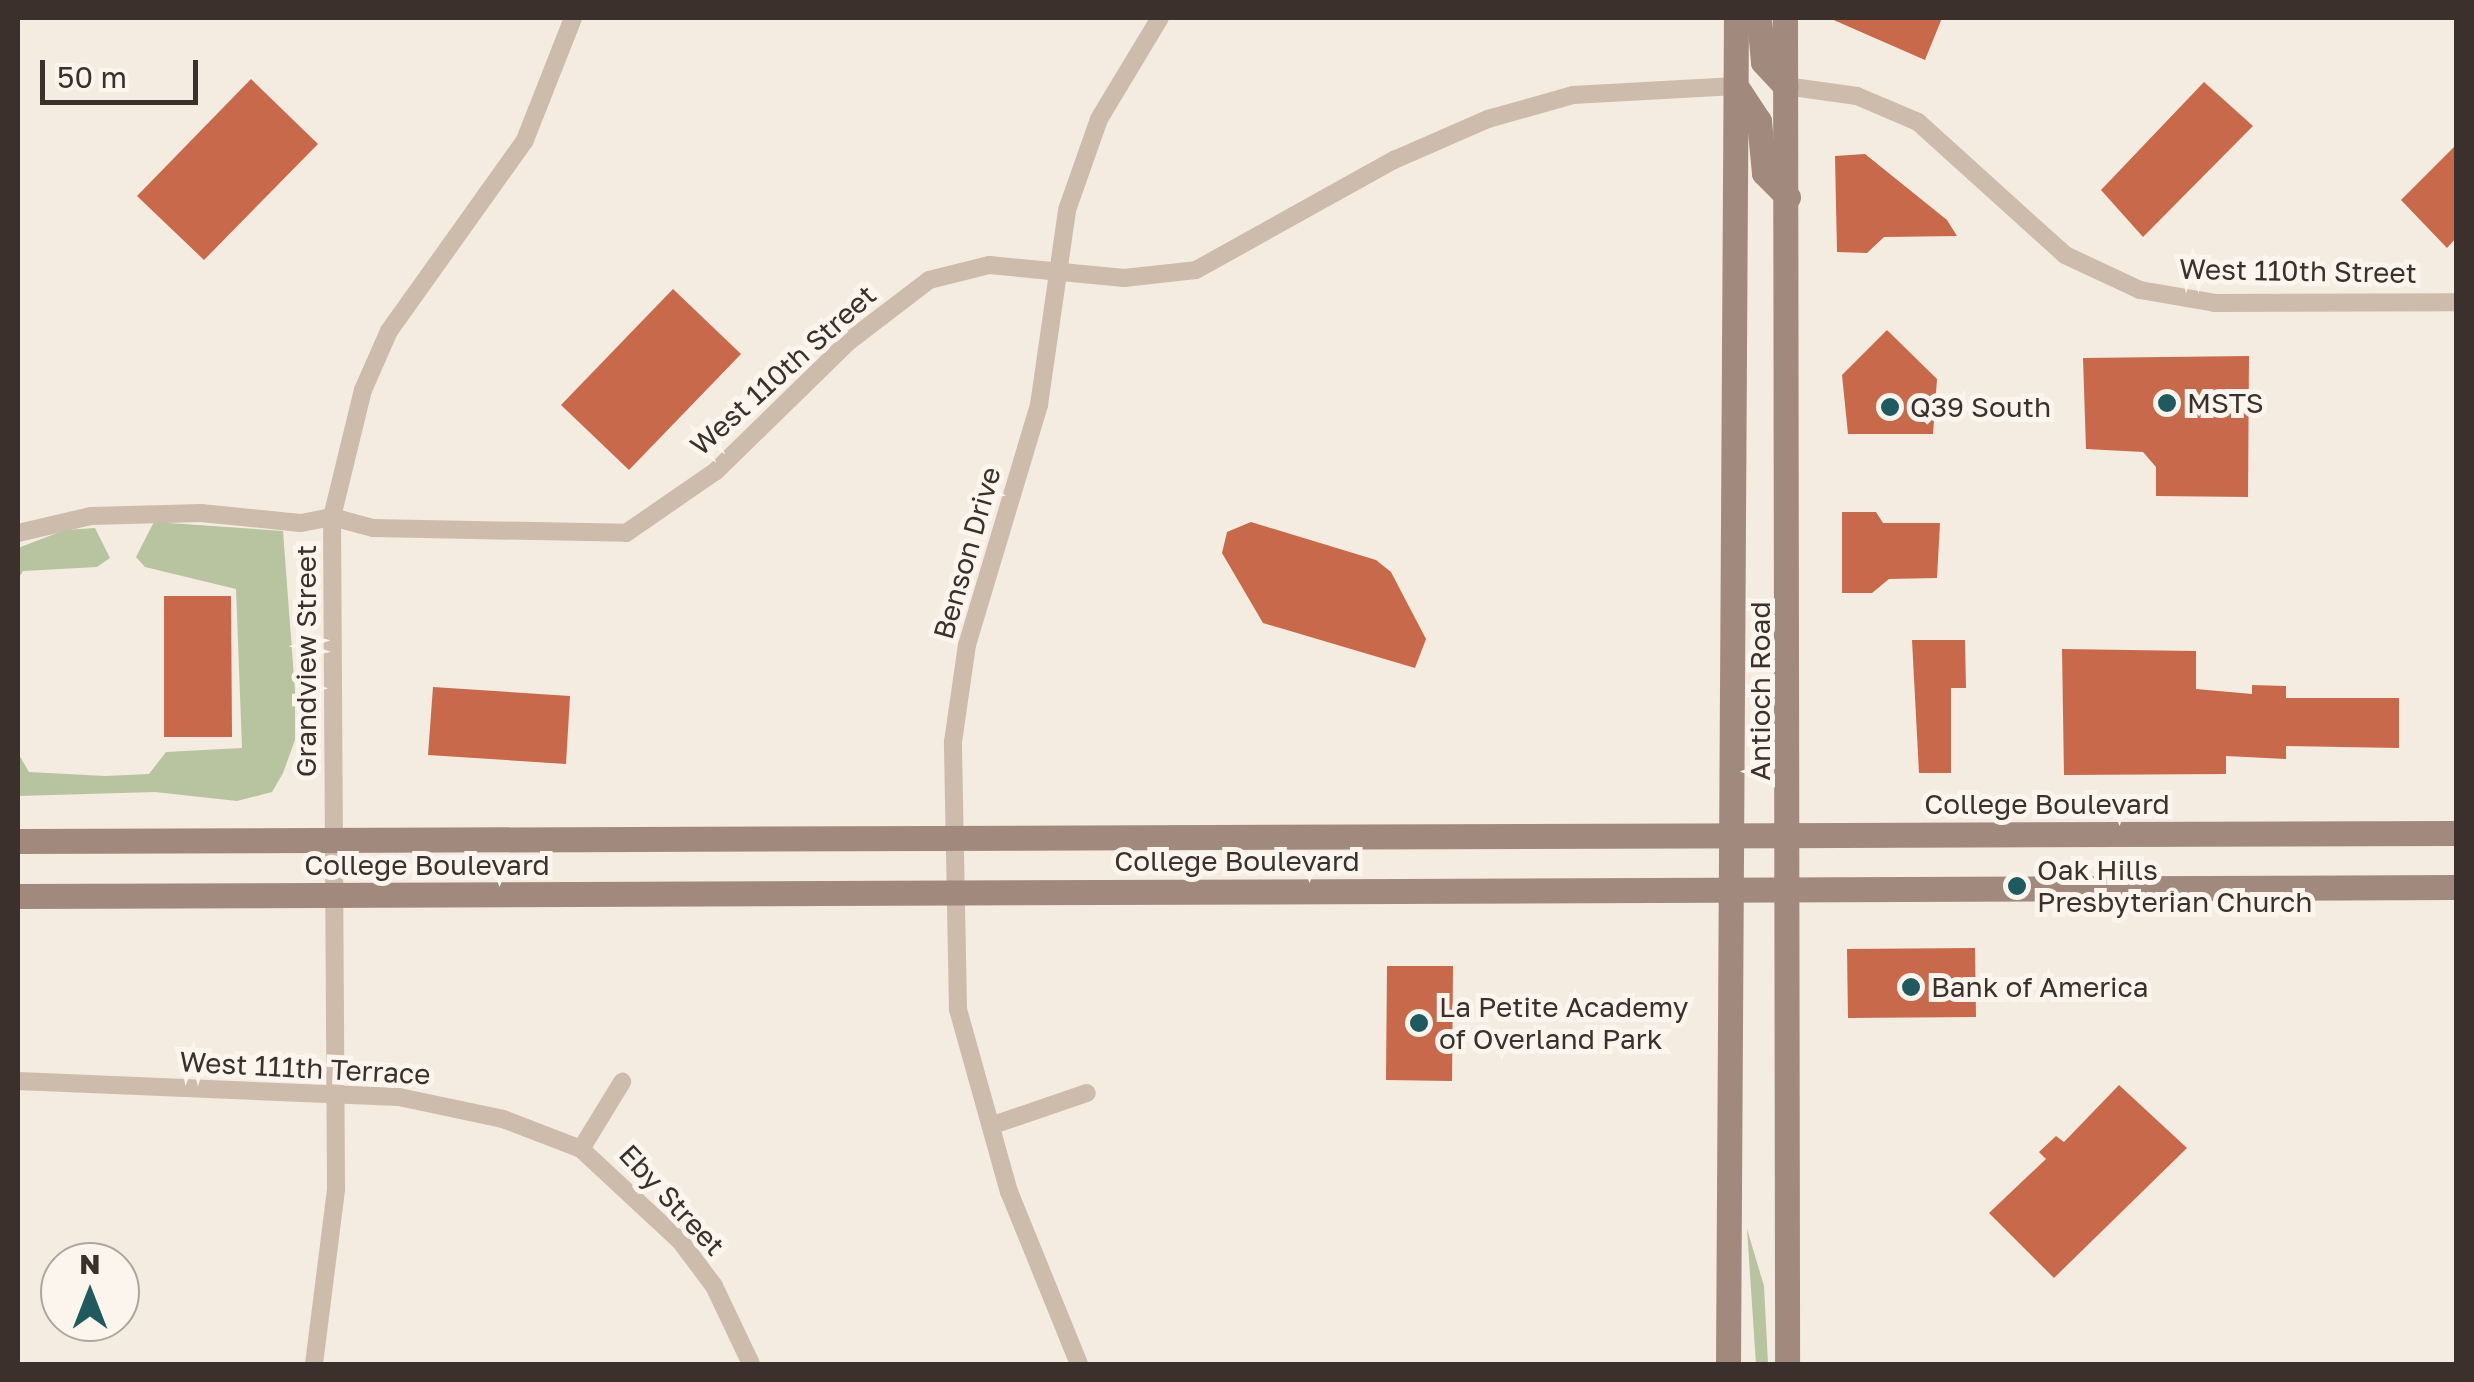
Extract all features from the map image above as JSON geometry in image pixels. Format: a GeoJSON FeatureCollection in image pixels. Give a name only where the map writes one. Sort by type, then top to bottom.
{"type":"FeatureCollection","features":[{"type":"Feature","properties":{"kind":"main road","name":"Antioch Road"},"geometry":{"type":"LineString","coordinates":[[1728,1364],[1736,18]]}},
{"type":"Feature","properties":{"kind":"main road"},"geometry":{"type":"LineString","coordinates":[[1759,18],[1763,62],[1786,86]]}},
{"type":"Feature","properties":{"kind":"main road","name":"Antioch Road"},"geometry":{"type":"LineString","coordinates":[[1786,18],[1790,835],[1787,1364]]}},
{"type":"Feature","properties":{"kind":"main road"},"geometry":{"type":"LineString","coordinates":[[1736,86],[1760,122],[1764,173],[1788,197]]}},
{"type":"Feature","properties":{"kind":"main road","name":"College Boulevard"},"geometry":{"type":"LineString","coordinates":[[18,841],[2456,833]]}},
{"type":"Feature","properties":{"kind":"main road","name":"College Boulevard"},"geometry":{"type":"LineString","coordinates":[[18,896],[2456,887]]}},
{"type":"Feature","properties":{"kind":"street","name":"Grandview Street"},"geometry":{"type":"LineString","coordinates":[[314,1364],[335,1235],[332,517],[363,390],[389,331],[525,140],[572,18]]}},
{"type":"Feature","properties":{"kind":"street","name":"Benson Drive"},"geometry":{"type":"LineString","coordinates":[[1079,1364],[1009,1192],[993,1125],[976,1090],[958,1009],[953,839],[960,682],[1039,405],[1057,273],[1078,171],[1160,18]]}},
{"type":"Feature","properties":{"kind":"street","name":"West 110th Street"},"geometry":{"type":"LineString","coordinates":[[18,533],[108,515],[201,512],[302,523],[332,517],[374,528],[626,533],[716,472],[848,342],[929,280],[990,266],[1140,278],[1196,270],[1257,243],[1394,160],[1518,108],[1648,86],[1736,86]]}},
{"type":"Feature","properties":{"kind":"street","name":"West 110th Street"},"geometry":{"type":"LineString","coordinates":[[1786,86],[1858,96],[1918,122],[2047,241],[2140,290],[2214,303],[2456,302]]}},
{"type":"Feature","properties":{"kind":"street","name":"West 111th Terrace"},"geometry":{"type":"LineString","coordinates":[[18,1082],[336,1094],[451,1105],[582,1149]]}},
{"type":"Feature","properties":{"kind":"street","name":"Eby Street"},"geometry":{"type":"LineString","coordinates":[[622,1082],[582,1149],[680,1242],[714,1286],[751,1364]]}},
{"type":"Feature","properties":{"kind":"street"},"geometry":{"type":"LineString","coordinates":[[993,1125],[1087,1094]]}},
{"type":"Feature","properties":{"kind":"green space"},"geometry":{"type":"Polygon","coordinates":[[[154,522],[283,531],[295,740],[283,773],[272,792],[237,801],[155,792],[18,796],[18,753],[29,772],[105,776],[149,774],[166,752],[242,748],[236,589],[145,567],[136,557],[154,522]]]}},
{"type":"Feature","properties":{"kind":"green space"},"geometry":{"type":"Polygon","coordinates":[[[95,528],[110,558],[97,567],[23,571],[18,579],[18,548],[65,530],[95,528]]]}},
{"type":"Feature","properties":{"kind":"green space"},"geometry":{"type":"Polygon","coordinates":[[[1747,1229],[1764,1286],[1768,1364],[1756,1364],[1747,1229]]]}},
{"type":"Feature","properties":{"kind":"building"},"geometry":{"type":"Polygon","coordinates":[[[1829,18],[1942,18],[1925,60],[1829,18]]]}},
{"type":"Feature","properties":{"kind":"building"},"geometry":{"type":"Polygon","coordinates":[[[251,79],[318,144],[204,260],[137,196],[251,79]]]}},
{"type":"Feature","properties":{"kind":"building"},"geometry":{"type":"Polygon","coordinates":[[[2204,82],[2253,126],[2143,237],[2101,190],[2204,82]]]}},
{"type":"Feature","properties":{"kind":"building"},"geometry":{"type":"Polygon","coordinates":[[[2456,145],[2456,238],[2447,248],[2401,200],[2456,145]]]}},
{"type":"Feature","properties":{"kind":"building"},"geometry":{"type":"Polygon","coordinates":[[[1865,154],[1947,220],[1957,236],[1884,237],[1867,253],[1837,252],[1835,156],[1865,154]]]}},
{"type":"Feature","properties":{"kind":"building"},"geometry":{"type":"Polygon","coordinates":[[[673,289],[741,354],[629,470],[561,405],[673,289]]]}},
{"type":"Feature","properties":{"kind":"building","name":"Q39 South"},"geometry":{"type":"Polygon","coordinates":[[[1887,330],[1937,379],[1933,434],[1848,434],[1842,375],[1887,330]]]}},
{"type":"Feature","properties":{"kind":"building","name":"MSTS"},"geometry":{"type":"Polygon","coordinates":[[[2249,356],[2248,497],[2156,496],[2156,467],[2143,452],[2086,449],[2083,358],[2249,356]]]}},
{"type":"Feature","properties":{"kind":"building"},"geometry":{"type":"Polygon","coordinates":[[[1842,512],[1876,512],[1883,523],[1940,523],[1937,578],[1889,579],[1872,593],[1842,593],[1842,512]]]}},
{"type":"Feature","properties":{"kind":"building"},"geometry":{"type":"Polygon","coordinates":[[[1251,522],[1376,560],[1391,572],[1426,639],[1415,668],[1263,623],[1222,553],[1227,532],[1251,522]]]}},
{"type":"Feature","properties":{"kind":"building"},"geometry":{"type":"Polygon","coordinates":[[[164,596],[231,596],[232,737],[164,737],[164,596]]]}},
{"type":"Feature","properties":{"kind":"building"},"geometry":{"type":"Polygon","coordinates":[[[1912,640],[1965,640],[1966,688],[1951,688],[1951,773],[1919,773],[1912,640]]]}},
{"type":"Feature","properties":{"kind":"building"},"geometry":{"type":"Polygon","coordinates":[[[2062,649],[2196,651],[2196,689],[2252,694],[2252,685],[2286,686],[2286,698],[2399,698],[2399,748],[2286,746],[2286,759],[2226,756],[2226,774],[2064,775],[2062,649]]]}},
{"type":"Feature","properties":{"kind":"building"},"geometry":{"type":"Polygon","coordinates":[[[433,687],[570,696],[566,764],[428,755],[433,687]]]}},
{"type":"Feature","properties":{"kind":"building"},"geometry":{"type":"Polygon","coordinates":[[[1975,948],[1976,1017],[1848,1018],[1847,949],[1975,948]]]}},
{"type":"Feature","properties":{"kind":"building","name":"La Petite Academy of Overland Park"},"geometry":{"type":"Polygon","coordinates":[[[1387,966],[1453,966],[1452,1081],[1386,1080],[1387,966]]]}},
{"type":"Feature","properties":{"kind":"building"},"geometry":{"type":"Polygon","coordinates":[[[2119,1085],[2187,1148],[2054,1278],[1989,1213],[2046,1159],[2039,1152],[2056,1136],[2064,1142],[2119,1085]]]}},
{"type":"Feature","properties":{"kind":"place","name":"MSTS"},"geometry":{"type":"Point","coordinates":[2167,403]}},
{"type":"Feature","properties":{"kind":"place","name":"Q39 South"},"geometry":{"type":"Point","coordinates":[1890,407]}},
{"type":"Feature","properties":{"kind":"place","name":"Oak Hills Presbyterian Church"},"geometry":{"type":"Point","coordinates":[2017,886]}},
{"type":"Feature","properties":{"kind":"place","name":"Bank of America"},"geometry":{"type":"Point","coordinates":[1911,987]}},
{"type":"Feature","properties":{"kind":"place","name":"La Petite Academy of Overland Park"},"geometry":{"type":"Point","coordinates":[1419,1023]}}]}
